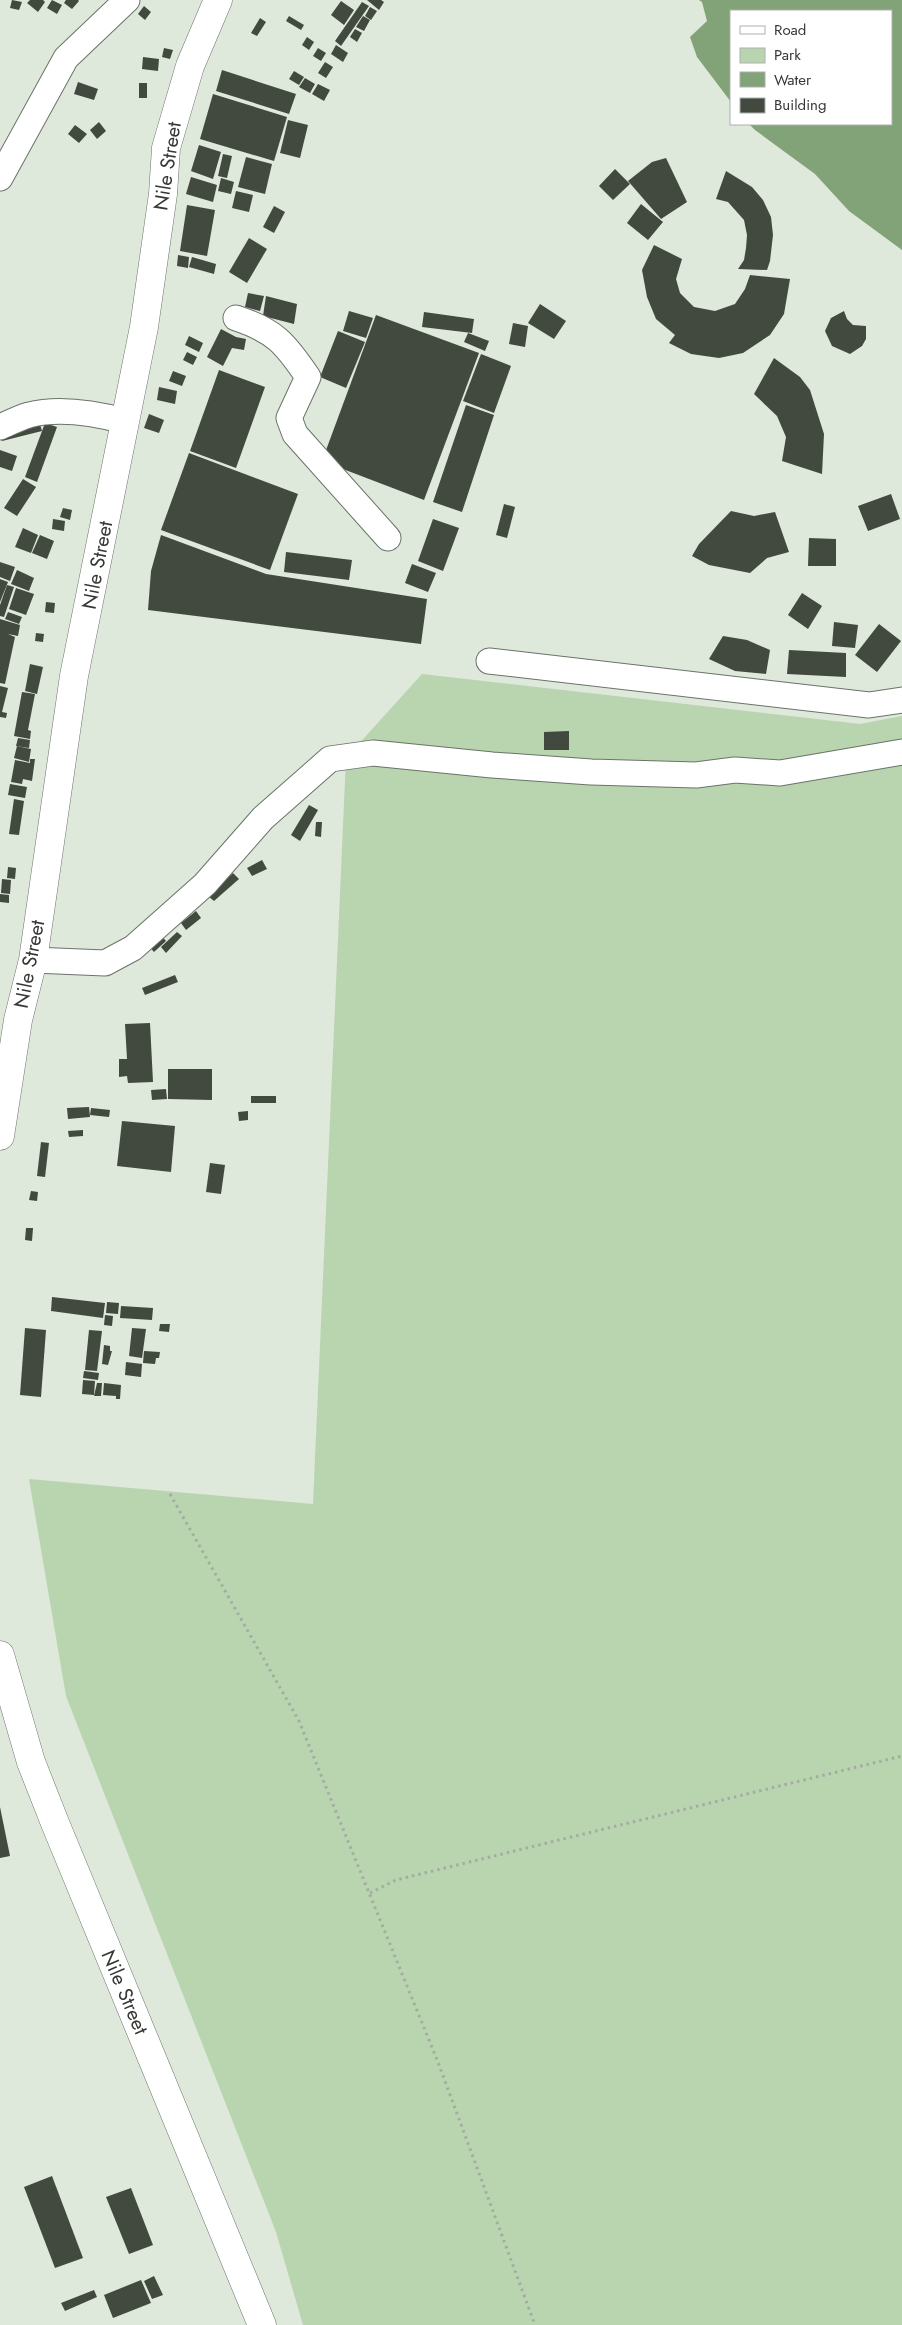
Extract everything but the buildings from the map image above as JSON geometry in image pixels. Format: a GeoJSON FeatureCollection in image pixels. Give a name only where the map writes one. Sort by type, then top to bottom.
{"type":"FeatureCollection","features":[{"type":"Feature","properties":{"kind":"main road","name":"Nile Street"},"geometry":{"type":"LineString","coordinates":[[0,1136],[18,1020],[33,960],[74,676],[144,327],[163,194],[166,148],[190,66],[218,0]]}},
{"type":"Feature","properties":{"kind":"main road","name":"Nile Street"},"geometry":{"type":"LineString","coordinates":[[0,1655],[13,1706],[41,1788],[262,2325]]}},
{"type":"Feature","properties":{"kind":"street"},"geometry":{"type":"LineString","coordinates":[[0,178],[66,58],[103,8],[127,0]]}},
{"type":"Feature","properties":{"kind":"street"},"geometry":{"type":"LineString","coordinates":[[236,318],[274,334],[290,350],[308,377],[289,418],[295,434],[388,538]]}},
{"type":"Feature","properties":{"kind":"street"},"geometry":{"type":"LineString","coordinates":[[0,427],[29,415],[70,412],[93,413],[124,421]]}},
{"type":"Feature","properties":{"kind":"street"},"geometry":{"type":"LineString","coordinates":[[489,661],[869,705],[902,700]]}},
{"type":"Feature","properties":{"kind":"street"},"geometry":{"type":"LineString","coordinates":[[33,960],[105,963],[133,948],[206,884],[263,818],[330,759],[373,753],[492,765],[591,772],[696,775],[736,770],[780,773],[902,752]]}},
{"type":"Feature","properties":{"kind":"path"},"geometry":{"type":"LineString","coordinates":[[170,1494],[299,1721],[438,2062],[535,2325]]}},
{"type":"Feature","properties":{"kind":"path"},"geometry":{"type":"LineString","coordinates":[[370,1894],[396,1880],[902,1756]]}},
{"type":"Feature","properties":{"kind":"green space"},"geometry":{"type":"Polygon","coordinates":[[[422,674],[860,724],[902,716],[902,2325],[303,2325],[276,2232],[66,1696],[29,1479],[313,1504],[346,758],[422,674]]]}},
{"type":"Feature","properties":{"kind":"water"},"geometry":{"type":"Polygon","coordinates":[[[699,0],[902,0],[902,250],[849,211],[815,174],[750,125],[892,125],[892,10],[730,10],[730,101],[697,57],[690,37],[707,21],[702,2],[699,0]]]}}]}
